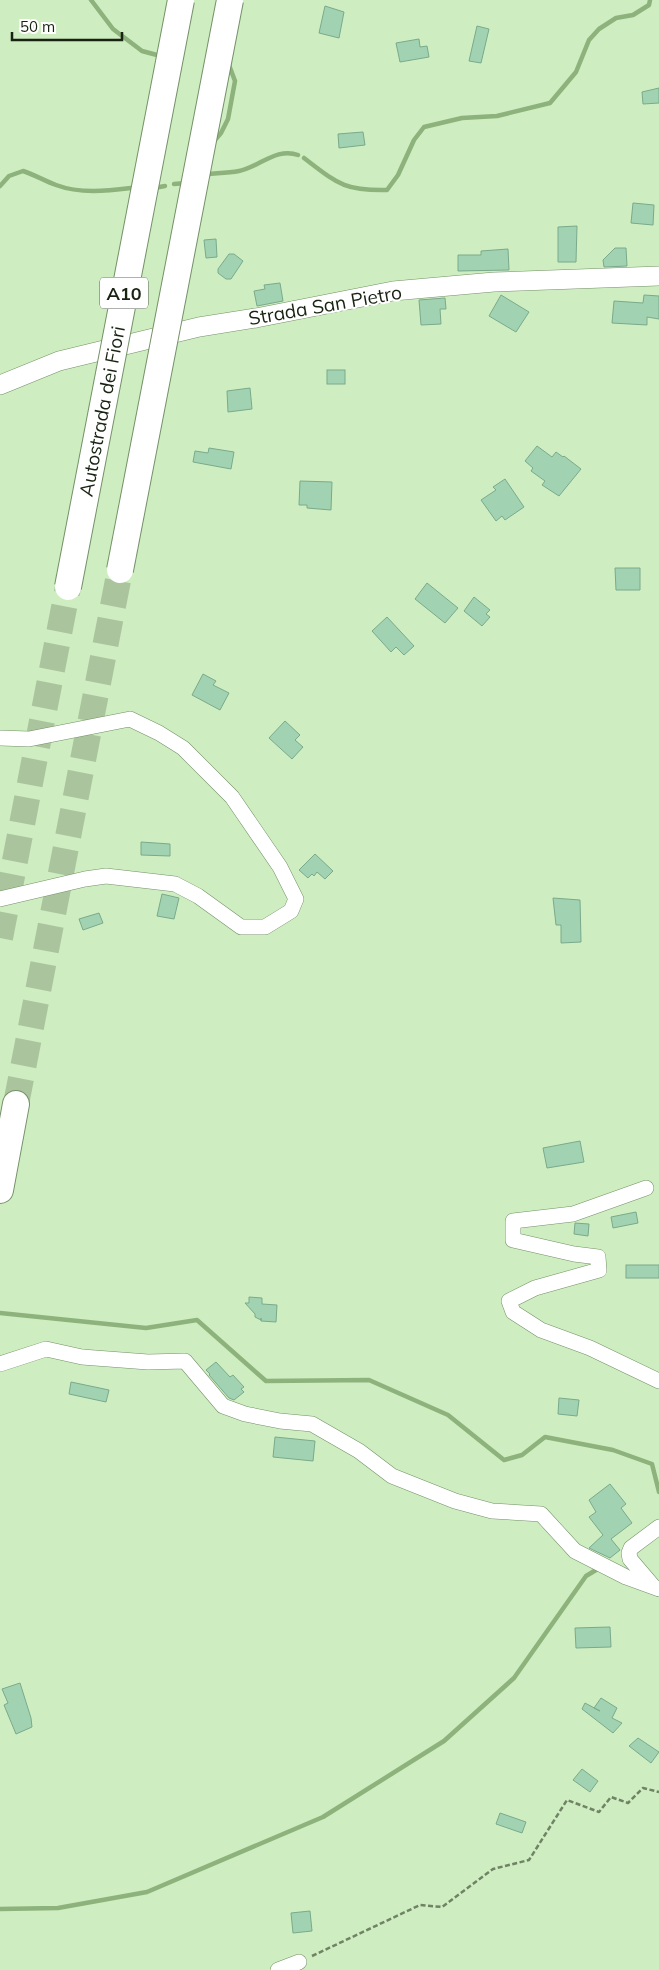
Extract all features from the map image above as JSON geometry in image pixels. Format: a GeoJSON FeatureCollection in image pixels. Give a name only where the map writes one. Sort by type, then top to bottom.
{"type":"FeatureCollection","features":[{"type":"Feature","properties":{"kind":"highway","name":"Autostrada dei Fiori"},"geometry":{"type":"LineString","coordinates":[[68,587],[180,0]]}},
{"type":"Feature","properties":{"kind":"highway","name":"A10"},"geometry":{"type":"LineString","coordinates":[[120,570],[230,0]]}},
{"type":"Feature","properties":{"kind":"highway"},"geometry":{"type":"LineString","coordinates":[[0,1190],[16,1104]]}},
{"type":"Feature","properties":{"kind":"street","name":"Strada San Pietro"},"geometry":{"type":"LineString","coordinates":[[0,385],[59,361],[199,327],[256,318],[393,291],[494,282],[659,276]]}},
{"type":"Feature","properties":{"kind":"street"},"geometry":{"type":"LineString","coordinates":[[0,738],[29,739],[130,719],[159,733],[183,748],[232,796],[280,867],[296,898],[291,911],[264,927],[241,927],[198,896],[174,884],[106,876],[85,879],[0,899]]}},
{"type":"Feature","properties":{"kind":"street"},"geometry":{"type":"LineString","coordinates":[[646,1188],[573,1214],[513,1221],[513,1240],[574,1254],[598,1257],[599,1270],[535,1288],[509,1301],[513,1312],[541,1330],[590,1348],[659,1381]]}},
{"type":"Feature","properties":{"kind":"street"},"geometry":{"type":"LineString","coordinates":[[0,1364],[46,1349],[82,1357],[148,1362],[184,1361],[223,1406],[245,1414],[280,1421],[312,1424],[359,1452],[392,1476],[454,1501],[492,1511],[541,1514],[575,1551],[626,1577],[656,1588]]}},
{"type":"Feature","properties":{"kind":"street"},"geometry":{"type":"LineString","coordinates":[[656,1588],[630,1559],[629,1553],[632,1548],[659,1527]]}},
{"type":"Feature","properties":{"kind":"street"},"geometry":{"type":"LineString","coordinates":[[278,1970],[299,1962]]}},
{"type":"Feature","properties":{"kind":"path"},"geometry":{"type":"LineString","coordinates":[[299,1962],[420,1905],[442,1908],[493,1870],[529,1860],[567,1800],[598,1812],[611,1797],[628,1803],[643,1788],[659,1792]]}},
{"type":"Feature","properties":{"kind":"building"},"geometry":{"type":"Polygon","coordinates":[[[325,6],[344,12],[339,38],[319,33],[325,6]]]}},
{"type":"Feature","properties":{"kind":"building"},"geometry":{"type":"Polygon","coordinates":[[[477,26],[489,29],[481,63],[469,61],[477,26]]]}},
{"type":"Feature","properties":{"kind":"building"},"geometry":{"type":"Polygon","coordinates":[[[419,39],[420,47],[427,46],[429,57],[400,62],[396,43],[419,39]]]}},
{"type":"Feature","properties":{"kind":"building"},"geometry":{"type":"Polygon","coordinates":[[[659,88],[659,103],[643,104],[642,92],[659,88]]]}},
{"type":"Feature","properties":{"kind":"building"},"geometry":{"type":"Polygon","coordinates":[[[363,132],[365,145],[339,148],[338,134],[363,132]]]}},
{"type":"Feature","properties":{"kind":"building"},"geometry":{"type":"Polygon","coordinates":[[[633,203],[654,205],[653,225],[631,223],[633,203]]]}},
{"type":"Feature","properties":{"kind":"building"},"geometry":{"type":"Polygon","coordinates":[[[577,226],[576,262],[558,262],[558,227],[577,226]]]}},
{"type":"Feature","properties":{"kind":"building"},"geometry":{"type":"Polygon","coordinates":[[[216,239],[217,257],[206,258],[204,240],[216,239]]]}},
{"type":"Feature","properties":{"kind":"building"},"geometry":{"type":"Polygon","coordinates":[[[615,248],[626,248],[627,266],[604,267],[603,260],[615,248]]]}},
{"type":"Feature","properties":{"kind":"building"},"geometry":{"type":"Polygon","coordinates":[[[508,249],[509,270],[458,271],[458,255],[481,255],[481,251],[508,249]]]}},
{"type":"Feature","properties":{"kind":"building"},"geometry":{"type":"Polygon","coordinates":[[[229,254],[234,254],[243,261],[231,279],[226,279],[218,273],[218,269],[229,254]]]}},
{"type":"Feature","properties":{"kind":"building"},"geometry":{"type":"Polygon","coordinates":[[[280,283],[283,301],[257,306],[254,291],[265,289],[264,285],[280,283]]]}},
{"type":"Feature","properties":{"kind":"building"},"geometry":{"type":"Polygon","coordinates":[[[501,295],[529,312],[516,332],[489,316],[501,295]]]}},
{"type":"Feature","properties":{"kind":"building"},"geometry":{"type":"Polygon","coordinates":[[[644,295],[659,296],[659,319],[647,317],[647,325],[612,323],[614,301],[643,303],[644,295]]]}},
{"type":"Feature","properties":{"kind":"building"},"geometry":{"type":"Polygon","coordinates":[[[445,298],[446,309],[440,309],[441,324],[421,325],[419,300],[445,298]]]}},
{"type":"Feature","properties":{"kind":"building"},"geometry":{"type":"Polygon","coordinates":[[[327,370],[345,370],[345,384],[327,384],[327,370]]]}},
{"type":"Feature","properties":{"kind":"building"},"geometry":{"type":"Polygon","coordinates":[[[250,388],[252,409],[228,412],[227,391],[250,388]]]}},
{"type":"Feature","properties":{"kind":"building"},"geometry":{"type":"Polygon","coordinates":[[[537,446],[552,457],[556,452],[564,456],[581,469],[559,496],[542,485],[545,481],[531,471],[533,468],[525,461],[537,446]]]}},
{"type":"Feature","properties":{"kind":"building"},"geometry":{"type":"Polygon","coordinates":[[[209,448],[234,452],[231,469],[193,462],[195,451],[208,453],[209,448]]]}},
{"type":"Feature","properties":{"kind":"building"},"geometry":{"type":"Polygon","coordinates":[[[505,479],[524,507],[505,520],[502,516],[496,521],[481,500],[496,490],[493,487],[505,479]]]}},
{"type":"Feature","properties":{"kind":"building"},"geometry":{"type":"Polygon","coordinates":[[[300,481],[332,482],[331,510],[307,508],[307,505],[299,505],[300,481]]]}},
{"type":"Feature","properties":{"kind":"building"},"geometry":{"type":"Polygon","coordinates":[[[615,568],[640,568],[640,590],[616,590],[615,568]]]}},
{"type":"Feature","properties":{"kind":"building"},"geometry":{"type":"Polygon","coordinates":[[[427,583],[458,608],[445,623],[415,599],[427,583]]]}},
{"type":"Feature","properties":{"kind":"building"},"geometry":{"type":"Polygon","coordinates":[[[474,597],[490,610],[486,614],[490,617],[482,626],[464,611],[474,597]]]}},
{"type":"Feature","properties":{"kind":"building"},"geometry":{"type":"Polygon","coordinates":[[[387,617],[414,646],[404,655],[396,647],[391,652],[372,631],[387,617]]]}},
{"type":"Feature","properties":{"kind":"building"},"geometry":{"type":"Polygon","coordinates":[[[203,674],[216,681],[213,685],[229,693],[220,710],[192,695],[203,674]]]}},
{"type":"Feature","properties":{"kind":"building"},"geometry":{"type":"Polygon","coordinates":[[[285,721],[300,735],[295,740],[303,747],[292,759],[269,738],[285,721]]]}},
{"type":"Feature","properties":{"kind":"building"},"geometry":{"type":"Polygon","coordinates":[[[141,842],[170,844],[170,856],[141,855],[141,842]]]}},
{"type":"Feature","properties":{"kind":"building"},"geometry":{"type":"Polygon","coordinates":[[[315,854],[333,871],[325,879],[317,872],[314,876],[312,874],[308,878],[299,870],[315,854]]]}},
{"type":"Feature","properties":{"kind":"building"},"geometry":{"type":"Polygon","coordinates":[[[162,894],[179,898],[174,919],[157,916],[162,894]]]}},
{"type":"Feature","properties":{"kind":"building"},"geometry":{"type":"Polygon","coordinates":[[[553,898],[580,900],[581,942],[561,943],[561,925],[556,925],[553,898]]]}},
{"type":"Feature","properties":{"kind":"building"},"geometry":{"type":"Polygon","coordinates":[[[99,913],[103,923],[83,930],[79,919],[99,913]]]}},
{"type":"Feature","properties":{"kind":"building"},"geometry":{"type":"Polygon","coordinates":[[[580,1141],[584,1162],[547,1168],[543,1148],[580,1141]]]}},
{"type":"Feature","properties":{"kind":"building"},"geometry":{"type":"Polygon","coordinates":[[[636,1212],[638,1223],[613,1228],[611,1217],[636,1212]]]}},
{"type":"Feature","properties":{"kind":"building"},"geometry":{"type":"Polygon","coordinates":[[[575,1223],[589,1224],[588,1236],[574,1234],[575,1223]]]}},
{"type":"Feature","properties":{"kind":"building"},"geometry":{"type":"Polygon","coordinates":[[[626,1265],[659,1265],[659,1278],[626,1278],[626,1265]]]}},
{"type":"Feature","properties":{"kind":"building"},"geometry":{"type":"Polygon","coordinates":[[[249,1297],[262,1298],[262,1304],[277,1305],[276,1322],[261,1321],[255,1317],[255,1314],[245,1303],[249,1303],[249,1297]]]}},
{"type":"Feature","properties":{"kind":"building"},"geometry":{"type":"Polygon","coordinates":[[[216,1362],[230,1377],[233,1375],[244,1387],[241,1389],[244,1392],[234,1400],[229,1398],[206,1370],[216,1362]]]}},
{"type":"Feature","properties":{"kind":"building"},"geometry":{"type":"Polygon","coordinates":[[[71,1382],[109,1390],[106,1402],[69,1394],[71,1382]]]}},
{"type":"Feature","properties":{"kind":"building"},"geometry":{"type":"Polygon","coordinates":[[[559,1398],[579,1400],[577,1416],[558,1414],[559,1398]]]}},
{"type":"Feature","properties":{"kind":"building"},"geometry":{"type":"Polygon","coordinates":[[[275,1437],[315,1441],[313,1461],[273,1457],[275,1437]]]}},
{"type":"Feature","properties":{"kind":"building"},"geometry":{"type":"Polygon","coordinates":[[[610,1484],[626,1504],[621,1508],[632,1523],[611,1539],[620,1550],[610,1558],[589,1548],[603,1535],[589,1517],[596,1512],[589,1500],[610,1484]]]}},
{"type":"Feature","properties":{"kind":"building"},"geometry":{"type":"Polygon","coordinates":[[[610,1627],[611,1647],[576,1648],[575,1628],[610,1627]]]}},
{"type":"Feature","properties":{"kind":"building"},"geometry":{"type":"Polygon","coordinates":[[[20,1683],[32,1727],[16,1734],[4,1705],[8,1703],[2,1689],[20,1683]]]}},
{"type":"Feature","properties":{"kind":"building"},"geometry":{"type":"Polygon","coordinates":[[[601,1698],[617,1708],[612,1718],[622,1723],[613,1733],[582,1709],[585,1703],[594,1708],[601,1698]]]}},
{"type":"Feature","properties":{"kind":"building"},"geometry":{"type":"Polygon","coordinates":[[[638,1738],[659,1752],[651,1763],[629,1746],[638,1738]]]}},
{"type":"Feature","properties":{"kind":"building"},"geometry":{"type":"Polygon","coordinates":[[[582,1769],[598,1781],[590,1792],[573,1780],[582,1769]]]}},
{"type":"Feature","properties":{"kind":"building"},"geometry":{"type":"Polygon","coordinates":[[[500,1813],[526,1822],[522,1833],[496,1824],[500,1813]]]}},
{"type":"Feature","properties":{"kind":"building"},"geometry":{"type":"Polygon","coordinates":[[[310,1911],[312,1931],[293,1933],[291,1913],[310,1911]]]}},
{"type":"Feature","properties":{"kind":"waterway"},"geometry":{"type":"LineString","coordinates":[[91,0],[113,29],[142,51],[157,55]]}},
{"type":"Feature","properties":{"kind":"waterway"},"geometry":{"type":"LineString","coordinates":[[304,158],[342,184],[361,189],[387,190],[398,175],[414,140],[424,127],[462,118],[497,116],[550,103],[576,72],[589,40],[599,29],[616,18],[633,15],[649,5],[650,0]]}},
{"type":"Feature","properties":{"kind":"waterway"},"geometry":{"type":"LineString","coordinates":[[215,140],[228,119],[235,81],[229,65]]}},
{"type":"Feature","properties":{"kind":"waterway"},"geometry":{"type":"LineString","coordinates":[[207,174],[239,171],[275,155],[290,153],[298,155]]}},
{"type":"Feature","properties":{"kind":"waterway"},"geometry":{"type":"LineString","coordinates":[[0,186],[9,176],[23,171],[56,185],[74,190],[103,191],[131,188]]}},
{"type":"Feature","properties":{"kind":"waterway"},"geometry":{"type":"LineString","coordinates":[[174,184],[186,183]]}},
{"type":"Feature","properties":{"kind":"waterway"},"geometry":{"type":"LineString","coordinates":[[154,188],[165,186]]}},
{"type":"Feature","properties":{"kind":"waterway"},"geometry":{"type":"LineString","coordinates":[[0,1313],[146,1328],[197,1320],[266,1381],[369,1380],[448,1415],[504,1460],[522,1455],[545,1437],[613,1450],[652,1464],[659,1492]]}},
{"type":"Feature","properties":{"kind":"waterway"},"geometry":{"type":"LineString","coordinates":[[0,1909],[58,1908],[147,1892],[323,1817],[444,1741],[514,1678],[586,1576],[596,1570]]}},
{"type":"Feature","properties":{"kind":"tunnel"},"geometry":{"type":"LineString","coordinates":[[16,1104],[120,570]]}},
{"type":"Feature","properties":{"kind":"tunnel"},"geometry":{"type":"LineString","coordinates":[[0,938],[68,587]]}}]}
